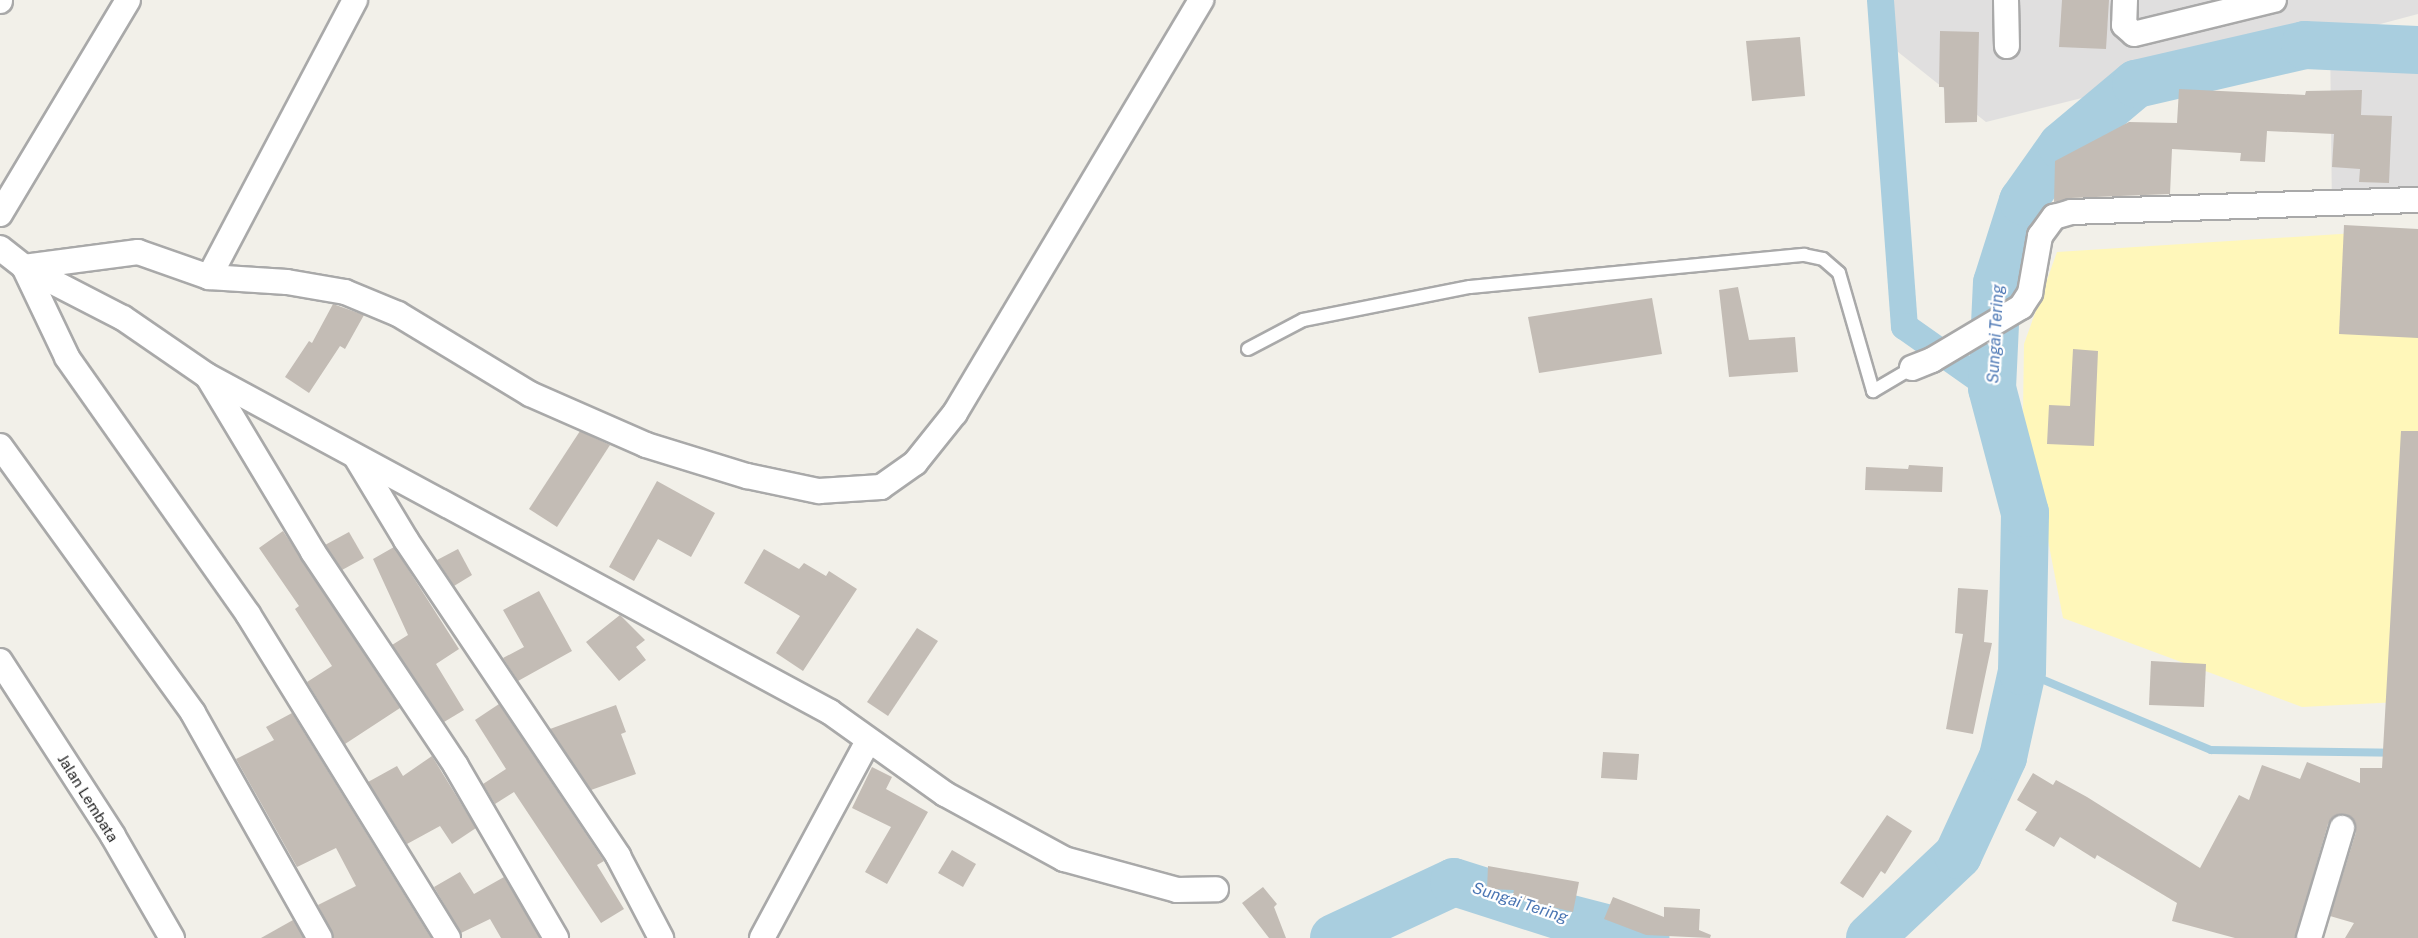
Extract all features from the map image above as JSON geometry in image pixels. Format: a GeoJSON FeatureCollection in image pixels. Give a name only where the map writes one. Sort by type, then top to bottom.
{"type":"FeatureCollection","features":[{"type":"Feature","properties":{"kind":"street"},"geometry":{"type":"LineString","coordinates":[[0,214],[128,0]]}},
{"type":"Feature","properties":{"kind":"street"},"geometry":{"type":"LineString","coordinates":[[209,277],[355,0]]}},
{"type":"Feature","properties":{"kind":"street"},"geometry":{"type":"LineString","coordinates":[[24,267],[138,252],[209,277],[287,282],[345,292],[398,314],[530,394],[646,445],[747,476],[819,490],[881,487],[915,463],[956,413],[1201,0]]}},
{"type":"Feature","properties":{"kind":"street"},"geometry":{"type":"LineString","coordinates":[[2006,0],[2007,46]]}},
{"type":"Feature","properties":{"kind":"street"},"geometry":{"type":"LineString","coordinates":[[2125,0],[2124,25],[2134,34],[2245,3],[2274,0]]}},
{"type":"Feature","properties":{"kind":"street"},"geometry":{"type":"LineString","coordinates":[[1912,368],[2021,307],[2030,293],[2045,225],[2054,217],[2072,212],[2418,200]]}},
{"type":"Feature","properties":{"kind":"street"},"geometry":{"type":"LineString","coordinates":[[0,248],[24,267],[123,318],[206,375],[820,706],[945,794],[1064,859],[1177,890],[1216,889]]}},
{"type":"Feature","properties":{"kind":"street"},"geometry":{"type":"LineString","coordinates":[[24,267],[67,357],[248,614],[448,938]]}},
{"type":"Feature","properties":{"kind":"street"},"geometry":{"type":"LineString","coordinates":[[206,375],[313,552],[456,766],[556,938]]}},
{"type":"Feature","properties":{"kind":"street"},"geometry":{"type":"LineString","coordinates":[[0,446],[194,712],[320,938]]}},
{"type":"Feature","properties":{"kind":"street"},"geometry":{"type":"LineString","coordinates":[[356,457],[406,540],[618,856],[661,938]]}},
{"type":"Feature","properties":{"kind":"street","name":"Jalan Lembata"},"geometry":{"type":"LineString","coordinates":[[0,661],[113,836],[172,938]]}},
{"type":"Feature","properties":{"kind":"street"},"geometry":{"type":"LineString","coordinates":[[762,938],[868,741]]}},
{"type":"Feature","properties":{"kind":"street"},"geometry":{"type":"LineString","coordinates":[[2309,938],[2342,828]]}},
{"type":"Feature","properties":{"kind":"lane"},"geometry":{"type":"LineString","coordinates":[[1248,349],[1303,320],[1470,287],[1804,255],[1823,259],[1839,273],[1873,391],[1912,368]]}},
{"type":"Feature","properties":{"kind":"shaded area"},"geometry":{"type":"Polygon","coordinates":[[[1885,0],[2418,0],[2418,14],[2335,36],[2418,32],[2418,210],[2332,213],[2330,36],[1986,122],[1883,40],[1885,0]]]}},
{"type":"Feature","properties":{"kind":"sand"},"geometry":{"type":"Polygon","coordinates":[[[2418,229],[2418,701],[2302,707],[2063,618],[2023,411],[2024,344],[2057,252],[2418,229]]]}},
{"type":"Feature","properties":{"kind":"building"},"geometry":{"type":"Polygon","coordinates":[[[2062,0],[2109,0],[2106,49],[2059,47],[2062,0]]]}},
{"type":"Feature","properties":{"kind":"building"},"geometry":{"type":"Polygon","coordinates":[[[1940,31],[1979,32],[1977,122],[1945,123],[1944,87],[1939,87],[1940,31]]]}},
{"type":"Feature","properties":{"kind":"building"},"geometry":{"type":"Polygon","coordinates":[[[1800,37],[1805,96],[1752,101],[1746,41],[1800,37]]]}},
{"type":"Feature","properties":{"kind":"building"},"geometry":{"type":"Polygon","coordinates":[[[2179,89],[2305,95],[2306,91],[2362,90],[2361,115],[2392,116],[2389,183],[2359,182],[2360,169],[2332,167],[2334,134],[2267,131],[2265,162],[2240,161],[2241,153],[2172,149],[2170,194],[2071,198],[2054,202],[2055,161],[2129,122],[2177,123],[2179,89]]]}},
{"type":"Feature","properties":{"kind":"building"},"geometry":{"type":"Polygon","coordinates":[[[2344,225],[2418,229],[2418,338],[2339,334],[2344,225]]]}},
{"type":"Feature","properties":{"kind":"building"},"geometry":{"type":"Polygon","coordinates":[[[1738,287],[1749,340],[1795,337],[1798,372],[1729,377],[1719,290],[1738,287]]]}},
{"type":"Feature","properties":{"kind":"building"},"geometry":{"type":"Polygon","coordinates":[[[1652,298],[1662,354],[1539,373],[1528,317],[1652,298]]]}},
{"type":"Feature","properties":{"kind":"building"},"geometry":{"type":"Polygon","coordinates":[[[333,304],[364,315],[345,349],[340,346],[309,393],[285,377],[309,341],[312,343],[333,304]]]}},
{"type":"Feature","properties":{"kind":"building"},"geometry":{"type":"Polygon","coordinates":[[[2073,349],[2098,351],[2094,446],[2047,444],[2049,405],[2070,406],[2073,349]]]}},
{"type":"Feature","properties":{"kind":"building"},"geometry":{"type":"Polygon","coordinates":[[[580,431],[610,445],[557,527],[529,509],[580,431]]]}},
{"type":"Feature","properties":{"kind":"building"},"geometry":{"type":"Polygon","coordinates":[[[2401,431],[2418,431],[2418,938],[2345,938],[2354,923],[2330,916],[2356,832],[2353,819],[2346,814],[2333,817],[2328,824],[2295,938],[2235,938],[2172,921],[2177,903],[2097,855],[2095,859],[2060,837],[2054,847],[2025,830],[2037,812],[2017,800],[2033,773],[2053,785],[2056,780],[2087,797],[2200,868],[2239,795],[2249,800],[2262,765],[2300,779],[2307,762],[2360,783],[2360,768],[2382,768],[2401,431]]]}},
{"type":"Feature","properties":{"kind":"building"},"geometry":{"type":"Polygon","coordinates":[[[1909,465],[1943,467],[1942,492],[1865,490],[1866,467],[1908,469],[1909,465]]]}},
{"type":"Feature","properties":{"kind":"building"},"geometry":{"type":"Polygon","coordinates":[[[657,481],[715,513],[691,557],[658,539],[634,581],[609,567],[657,481]]]}},
{"type":"Feature","properties":{"kind":"building"},"geometry":{"type":"Polygon","coordinates":[[[283,531],[400,708],[345,744],[307,682],[332,666],[295,609],[299,606],[259,548],[283,531]]]}},
{"type":"Feature","properties":{"kind":"building"},"geometry":{"type":"Polygon","coordinates":[[[349,532],[364,558],[342,570],[325,545],[349,532]]]}},
{"type":"Feature","properties":{"kind":"building"},"geometry":{"type":"Polygon","coordinates":[[[394,547],[459,649],[436,664],[464,710],[444,722],[392,645],[408,635],[373,559],[394,547]]]}},
{"type":"Feature","properties":{"kind":"building"},"geometry":{"type":"Polygon","coordinates":[[[458,549],[472,575],[454,586],[437,560],[458,549]]]}},
{"type":"Feature","properties":{"kind":"building"},"geometry":{"type":"Polygon","coordinates":[[[764,549],[799,569],[804,563],[826,576],[829,571],[857,589],[803,671],[776,653],[800,616],[744,583],[764,549]]]}},
{"type":"Feature","properties":{"kind":"building"},"geometry":{"type":"Polygon","coordinates":[[[1958,588],[1988,590],[1984,642],[1992,643],[1973,734],[1946,729],[1963,634],[1955,633],[1958,588]]]}},
{"type":"Feature","properties":{"kind":"building"},"geometry":{"type":"Polygon","coordinates":[[[539,591],[572,651],[518,681],[503,658],[524,647],[503,610],[539,591]]]}},
{"type":"Feature","properties":{"kind":"building"},"geometry":{"type":"Polygon","coordinates":[[[620,615],[645,640],[636,647],[646,660],[619,681],[586,642],[620,615]]]}},
{"type":"Feature","properties":{"kind":"building"},"geometry":{"type":"Polygon","coordinates":[[[917,628],[938,641],[888,716],[867,702],[917,628]]]}},
{"type":"Feature","properties":{"kind":"building"},"geometry":{"type":"Polygon","coordinates":[[[2151,661],[2206,664],[2204,707],[2149,705],[2151,661]]]}},
{"type":"Feature","properties":{"kind":"building"},"geometry":{"type":"Polygon","coordinates":[[[499,704],[604,861],[597,865],[624,909],[601,923],[514,792],[495,804],[483,784],[506,769],[475,720],[499,704]]]}},
{"type":"Feature","properties":{"kind":"building"},"geometry":{"type":"Polygon","coordinates":[[[616,705],[626,732],[621,734],[636,774],[591,790],[550,729],[616,705]]]}},
{"type":"Feature","properties":{"kind":"building"},"geometry":{"type":"Polygon","coordinates":[[[292,713],[431,938],[334,938],[318,905],[356,886],[336,848],[297,867],[236,759],[274,740],[266,727],[292,713]]]}},
{"type":"Feature","properties":{"kind":"building"},"geometry":{"type":"Polygon","coordinates":[[[1603,752],[1639,754],[1637,780],[1601,778],[1603,752]]]}},
{"type":"Feature","properties":{"kind":"building"},"geometry":{"type":"Polygon","coordinates":[[[432,756],[476,828],[452,844],[440,826],[407,844],[368,782],[397,766],[403,776],[432,756]]]}},
{"type":"Feature","properties":{"kind":"building"},"geometry":{"type":"Polygon","coordinates":[[[872,767],[892,777],[886,789],[928,812],[887,884],[865,872],[891,827],[852,808],[872,767]]]}},
{"type":"Feature","properties":{"kind":"building"},"geometry":{"type":"Polygon","coordinates":[[[1887,815],[1912,831],[1885,874],[1881,871],[1863,898],[1840,883],[1887,815]]]}},
{"type":"Feature","properties":{"kind":"building"},"geometry":{"type":"Polygon","coordinates":[[[952,850],[976,864],[963,887],[938,873],[952,850]]]}},
{"type":"Feature","properties":{"kind":"building"},"geometry":{"type":"Polygon","coordinates":[[[1488,866],[1579,882],[1573,912],[1512,897],[1514,890],[1487,889],[1488,866]]]}},
{"type":"Feature","properties":{"kind":"building"},"geometry":{"type":"Polygon","coordinates":[[[460,872],[474,894],[504,877],[540,938],[501,938],[490,919],[461,933],[434,887],[460,872]]]}},
{"type":"Feature","properties":{"kind":"building"},"geometry":{"type":"Polygon","coordinates":[[[1263,887],[1277,904],[1274,907],[1286,938],[1269,938],[1242,903],[1263,887]]]}},
{"type":"Feature","properties":{"kind":"building"},"geometry":{"type":"Polygon","coordinates":[[[1613,897],[1664,917],[1664,907],[1700,909],[1699,930],[1711,935],[1710,938],[1646,935],[1604,919],[1613,897]]]}},
{"type":"Feature","properties":{"kind":"building"},"geometry":{"type":"Polygon","coordinates":[[[293,920],[304,938],[261,938],[293,920]]]}},
{"type":"Feature","properties":{"kind":"waterway"},"geometry":{"type":"LineString","coordinates":[[1880,0],[1904,326],[1992,388]]}},
{"type":"Feature","properties":{"kind":"waterway","name":"Sungai Tering"},"geometry":{"type":"LineString","coordinates":[[1870,938],[1958,855],[2003,757],[2022,671],[2025,513],[1992,388],[1997,283],[2023,201],[2062,146],[2136,84],[2305,45],[2418,50]]}},
{"type":"Feature","properties":{"kind":"waterway"},"geometry":{"type":"LineString","coordinates":[[2022,671],[2211,750],[2394,753]]}},
{"type":"Feature","properties":{"kind":"waterway","name":"Sungai Tering"},"geometry":{"type":"LineString","coordinates":[[1334,938],[1454,882],[1567,918],[1645,938]]}}]}
